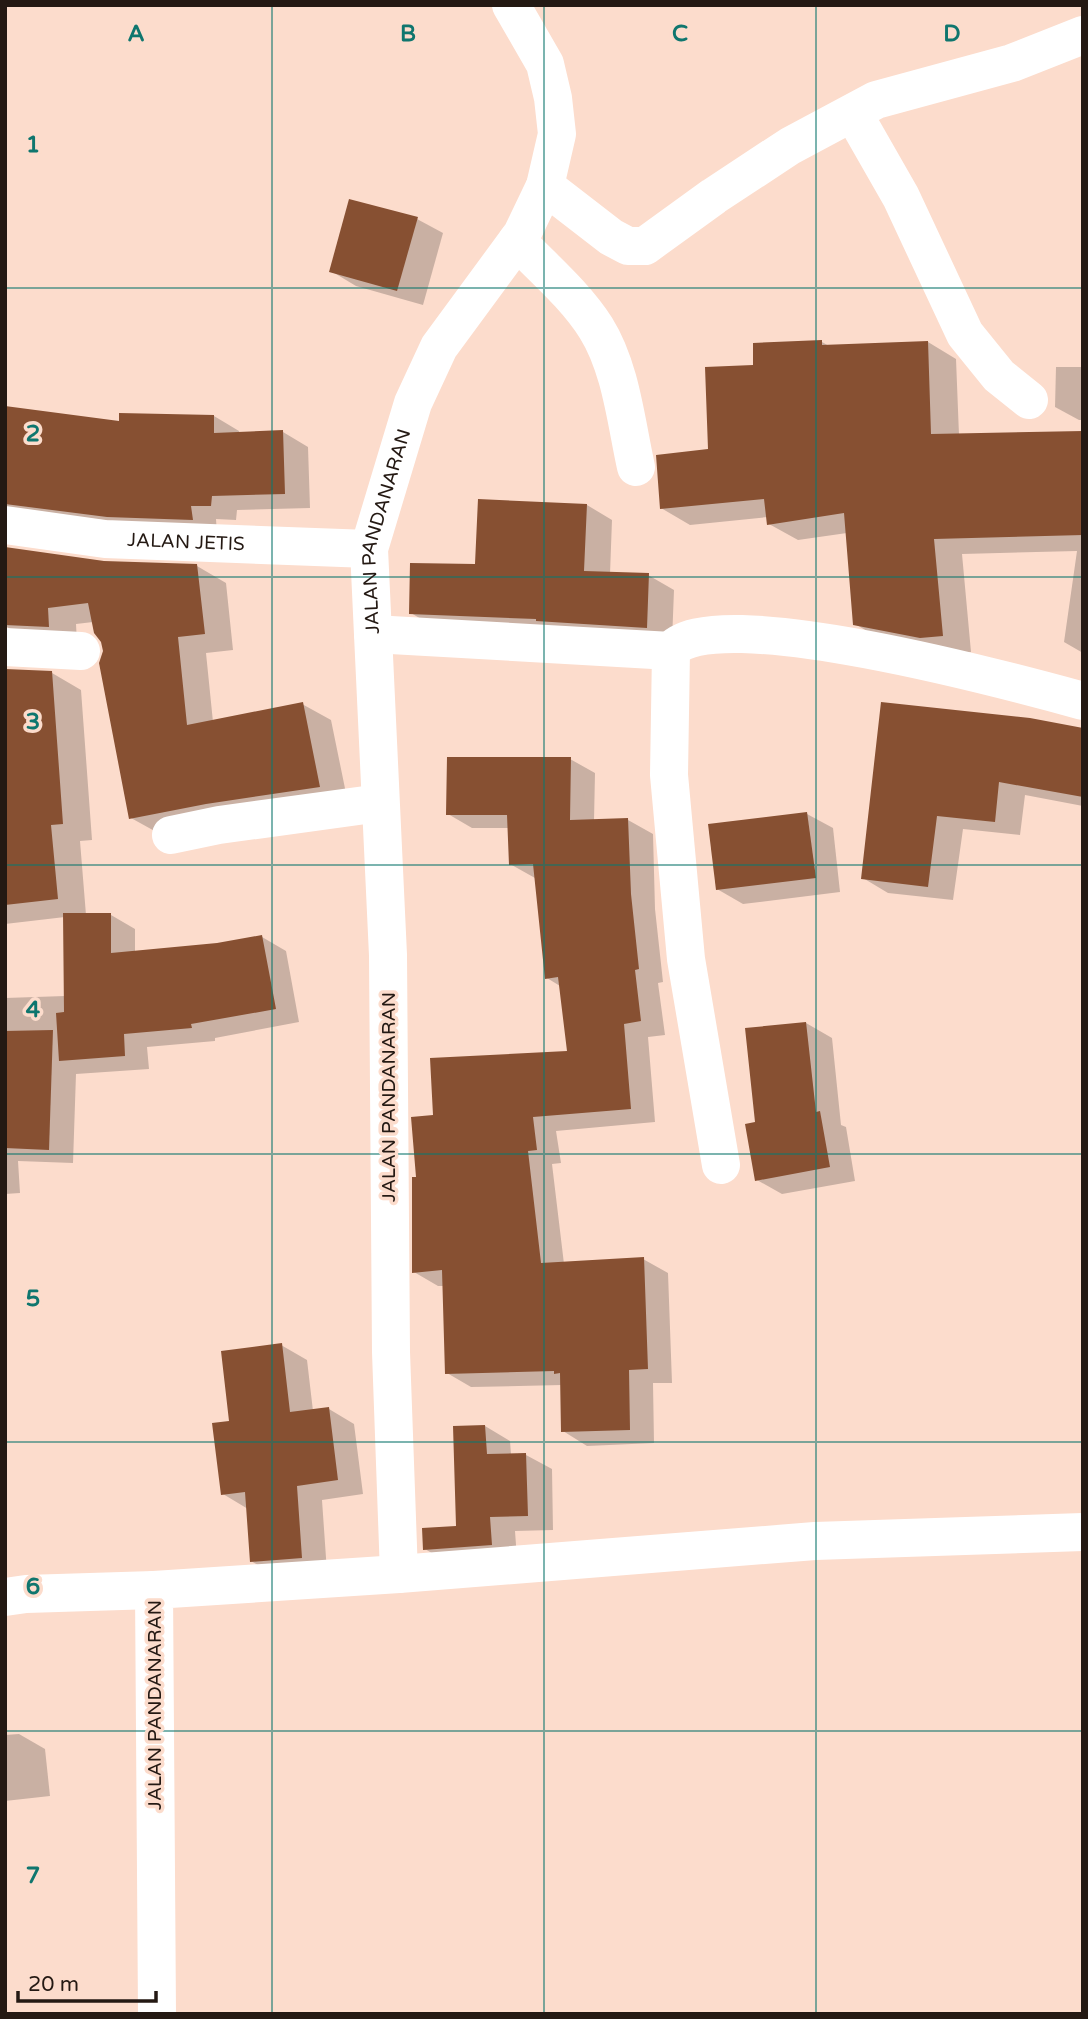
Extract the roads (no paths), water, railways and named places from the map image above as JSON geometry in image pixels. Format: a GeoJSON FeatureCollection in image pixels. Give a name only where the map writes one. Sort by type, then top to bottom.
{"type":"FeatureCollection","features":[{"type":"Feature","properties":{"kind":"street","name":"JALAN PANDANARAN"},"geometry":{"type":"LineString","coordinates":[[157,2014],[154,1590],[400,1574],[391,1352],[388,955],[369,549],[413,402],[439,348],[517,241],[533,215],[545,186],[557,134],[553,98],[545,64],[511,5]]}},
{"type":"Feature","properties":{"kind":"street"},"geometry":{"type":"LineString","coordinates":[[545,186],[611,237],[628,246],[645,246],[790,146],[876,100],[1012,63],[1083,35]]}},
{"type":"Feature","properties":{"kind":"street"},"geometry":{"type":"LineString","coordinates":[[853,113],[901,197],[965,334],[999,376],[1030,400]]}},
{"type":"Feature","properties":{"kind":"street"},"geometry":{"type":"LineString","coordinates":[[517,241],[574,298],[597,330],[614,371],[636,467]]}},
{"type":"Feature","properties":{"kind":"street","name":"JALAN JETIS"},"geometry":{"type":"LineString","coordinates":[[5,525],[105,539],[369,549]]}},
{"type":"Feature","properties":{"kind":"street"},"geometry":{"type":"LineString","coordinates":[[721,1164],[686,959],[669,775],[671,651],[681,641],[696,636],[744,632],[918,660],[985,674],[1083,701]]}},
{"type":"Feature","properties":{"kind":"street"},"geometry":{"type":"LineString","coordinates":[[373,634],[671,651]]}},
{"type":"Feature","properties":{"kind":"street"},"geometry":{"type":"LineString","coordinates":[[5,647],[81,651]]}},
{"type":"Feature","properties":{"kind":"street"},"geometry":{"type":"LineString","coordinates":[[171,835],[219,825],[380,803]]}},
{"type":"Feature","properties":{"kind":"street"},"geometry":{"type":"LineString","coordinates":[[400,1574],[815,1541],[1083,1532]]}},
{"type":"Feature","properties":{"kind":"street"},"geometry":{"type":"LineString","coordinates":[[5,1597],[154,1590]]}}]}
